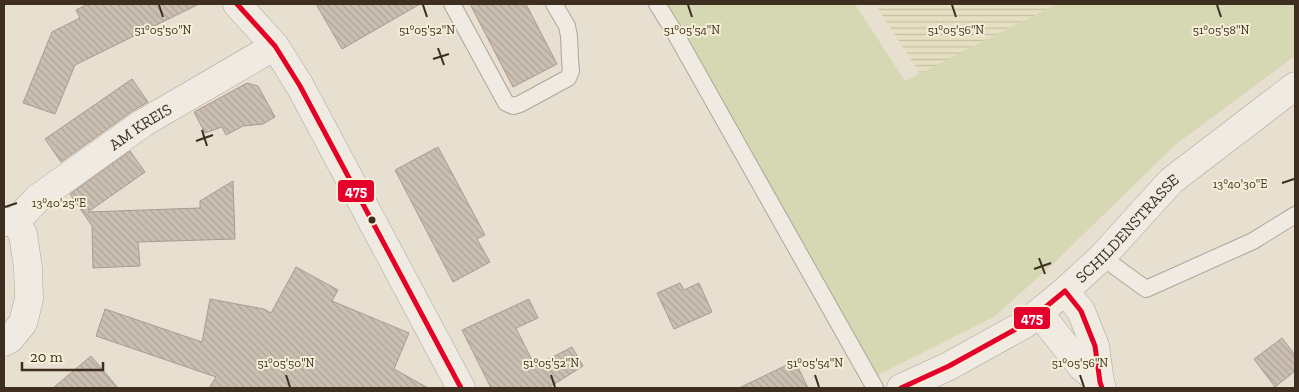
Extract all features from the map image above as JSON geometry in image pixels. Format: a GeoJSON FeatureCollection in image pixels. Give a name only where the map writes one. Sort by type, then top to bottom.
{"type":"FeatureCollection","features":[{"type":"Feature","properties":{"kind":"street"},"geometry":{"type":"LineString","coordinates":[[244,6],[275,46],[300,86],[460,388]]}},
{"type":"Feature","properties":{"kind":"street","name":"AM KREIS"},"geometry":{"type":"LineString","coordinates":[[4,342],[10,339],[23,323],[29,298],[28,268],[23,234],[10,222],[38,198],[143,123],[275,46]]}},
{"type":"Feature","properties":{"kind":"street","name":"SCHILDENSTRASSE"},"geometry":{"type":"LineString","coordinates":[[901,388],[949,366],[1025,324],[1102,257],[1170,181],[1295,86]]}},
{"type":"Feature","properties":{"kind":"street"},"geometry":{"type":"LineString","coordinates":[[1065,291],[1081,311],[1095,346],[1101,385]]}},
{"type":"Feature","properties":{"kind":"street"},"geometry":{"type":"LineString","coordinates":[[1038,313],[1082,367],[1101,385]]}},
{"type":"Feature","properties":{"kind":"lane"},"geometry":{"type":"LineString","coordinates":[[452,4],[506,103],[513,106],[568,78],[571,71],[570,36],[567,26],[554,4]]}},
{"type":"Feature","properties":{"kind":"lane"},"geometry":{"type":"LineString","coordinates":[[657,4],[875,388]]}},
{"type":"Feature","properties":{"kind":"lane"},"geometry":{"type":"LineString","coordinates":[[1102,257],[1146,290],[1253,240],[1295,216]]}},
{"type":"Feature","properties":{"kind":"shaded area"},"geometry":{"type":"Polygon","coordinates":[[[875,4],[1057,4],[920,74],[875,4]]]}},
{"type":"Feature","properties":{"kind":"green space"},"geometry":{"type":"Polygon","coordinates":[[[662,4],[855,4],[905,81],[1057,4],[1295,4],[1295,56],[1175,145],[1052,265],[994,317],[876,376],[662,4]]]}},
{"type":"Feature","properties":{"kind":"building"},"geometry":{"type":"Polygon","coordinates":[[[88,4],[199,4],[75,65],[55,114],[23,103],[52,32],[80,18],[76,10],[88,4]]]}},
{"type":"Feature","properties":{"kind":"building"},"geometry":{"type":"Polygon","coordinates":[[[316,4],[420,4],[342,49],[316,4]]]}},
{"type":"Feature","properties":{"kind":"building"},"geometry":{"type":"Polygon","coordinates":[[[470,4],[526,4],[557,64],[513,87],[470,4]]]}},
{"type":"Feature","properties":{"kind":"building"},"geometry":{"type":"Polygon","coordinates":[[[132,79],[148,102],[61,162],[45,139],[132,79]]]}},
{"type":"Feature","properties":{"kind":"building"},"geometry":{"type":"Polygon","coordinates":[[[247,83],[258,86],[275,117],[263,124],[243,126],[226,135],[222,127],[205,133],[194,112],[247,83]]]}},
{"type":"Feature","properties":{"kind":"building"},"geometry":{"type":"Polygon","coordinates":[[[438,147],[485,235],[477,239],[490,262],[453,282],[395,170],[438,147]]]}},
{"type":"Feature","properties":{"kind":"building"},"geometry":{"type":"Polygon","coordinates":[[[130,151],[145,172],[88,212],[200,208],[200,201],[233,181],[235,239],[138,242],[140,266],[93,268],[92,226],[70,194],[130,151]]]}},
{"type":"Feature","properties":{"kind":"building"},"geometry":{"type":"Polygon","coordinates":[[[296,267],[338,290],[332,301],[409,333],[394,369],[428,388],[209,388],[216,377],[96,336],[105,309],[202,342],[210,299],[264,309],[271,313],[296,267]]]}},
{"type":"Feature","properties":{"kind":"building"},"geometry":{"type":"Polygon","coordinates":[[[680,283],[684,290],[699,283],[712,312],[674,329],[657,293],[680,283]]]}},
{"type":"Feature","properties":{"kind":"building"},"geometry":{"type":"Polygon","coordinates":[[[529,299],[538,318],[516,328],[535,366],[572,347],[583,366],[548,388],[491,388],[462,330],[529,299]]]}},
{"type":"Feature","properties":{"kind":"building"},"geometry":{"type":"Polygon","coordinates":[[[1282,338],[1295,355],[1295,371],[1275,387],[1254,359],[1282,338]]]}},
{"type":"Feature","properties":{"kind":"building"},"geometry":{"type":"Polygon","coordinates":[[[91,356],[118,388],[53,388],[91,356]]]}},
{"type":"Feature","properties":{"kind":"building"},"geometry":{"type":"Polygon","coordinates":[[[795,361],[808,388],[739,388],[795,361]]]}},
{"type":"Feature","properties":{"kind":"transit line","name":"475"},"geometry":{"type":"LineString","coordinates":[[237,4],[275,46],[300,86],[461,388]]}},
{"type":"Feature","properties":{"kind":"transit line","name":"475"},"geometry":{"type":"LineString","coordinates":[[901,388],[949,366],[1025,324],[1065,291],[1081,311],[1095,346],[1102,388]]}}]}
